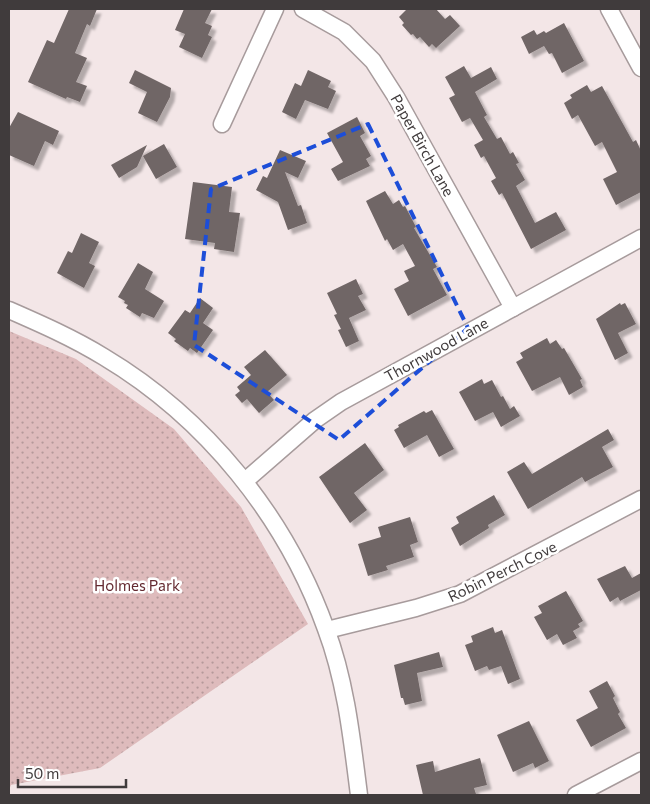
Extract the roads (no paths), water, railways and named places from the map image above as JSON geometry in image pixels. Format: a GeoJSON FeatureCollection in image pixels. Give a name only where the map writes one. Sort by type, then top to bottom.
{"type":"FeatureCollection","features":[{"type":"Feature","properties":{"kind":"street"},"geometry":{"type":"LineString","coordinates":[[222,124],[275,9]]}},
{"type":"Feature","properties":{"kind":"street","name":"Paper Birch Lane"},"geometry":{"type":"LineString","coordinates":[[303,9],[344,32],[373,61],[396,97],[513,308]]}},
{"type":"Feature","properties":{"kind":"street"},"geometry":{"type":"LineString","coordinates":[[608,9],[641,68]]}},
{"type":"Feature","properties":{"kind":"street","name":"Thornwood Lane"},"geometry":{"type":"LineString","coordinates":[[246,481],[315,420],[341,402],[641,238]]}},
{"type":"Feature","properties":{"kind":"street"},"geometry":{"type":"LineString","coordinates":[[9,310],[80,344],[137,379],[202,435],[246,481],[274,522],[302,570],[327,630],[343,690],[359,795]]}},
{"type":"Feature","properties":{"kind":"street","name":"Robin Perch Cove"},"geometry":{"type":"LineString","coordinates":[[327,630],[416,608],[460,594],[641,499]]}},
{"type":"Feature","properties":{"kind":"street"},"geometry":{"type":"LineString","coordinates":[[576,795],[641,761]]}},
{"type":"Feature","properties":{"kind":"park label","name":"Holmes Park"},"geometry":{"type":"Point","coordinates":[137,585]}}]}
